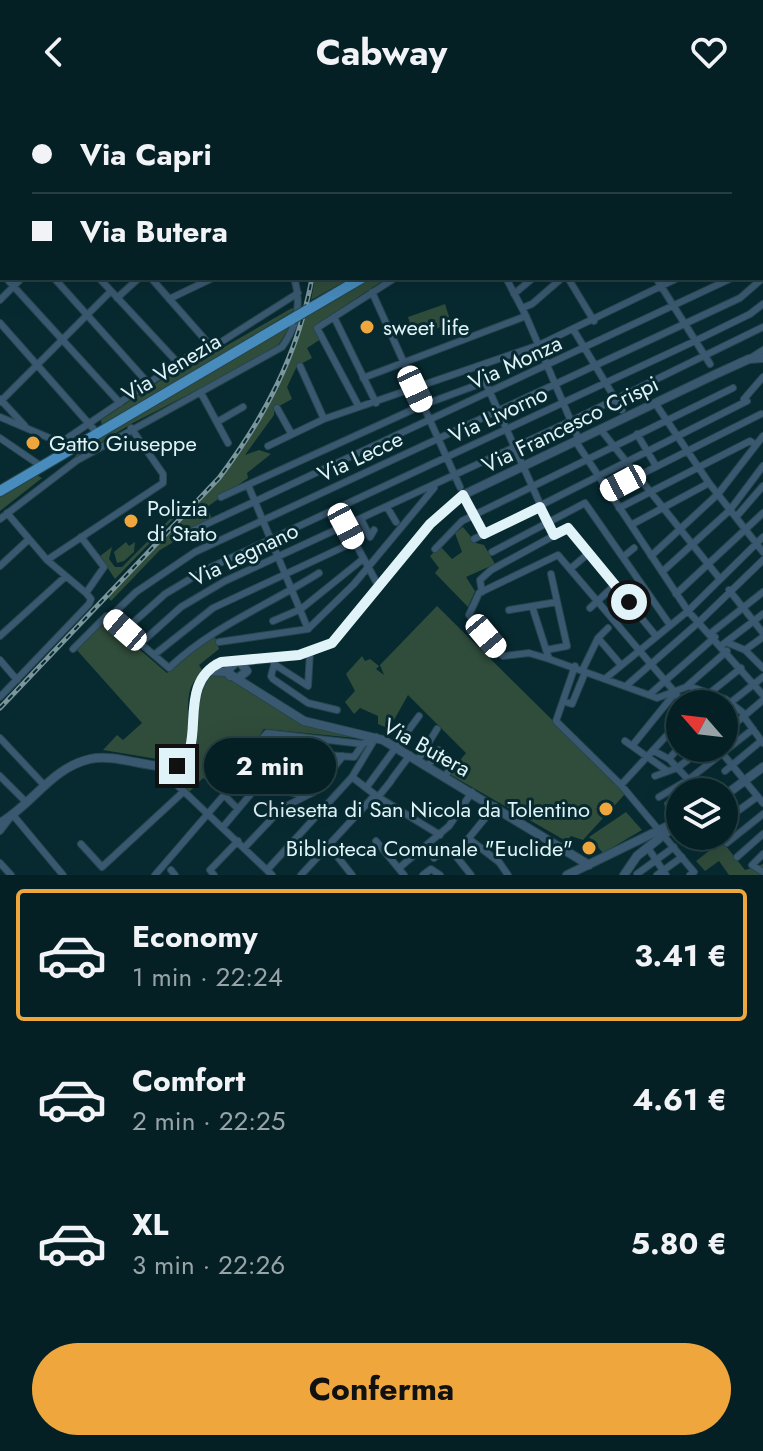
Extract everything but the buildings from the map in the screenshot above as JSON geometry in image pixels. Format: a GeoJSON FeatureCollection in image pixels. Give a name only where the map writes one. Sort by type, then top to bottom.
{"type":"FeatureCollection","features":[{"type":"Feature","properties":{"kind":"main road","name":"Via Venezia"},"geometry":{"type":"LineString","coordinates":[[2,488],[359,280]]}},
{"type":"Feature","properties":{"kind":"street"},"geometry":{"type":"LineString","coordinates":[[8,280],[120,403]]}},
{"type":"Feature","properties":{"kind":"street"},"geometry":{"type":"LineString","coordinates":[[0,300],[20,280]]}},
{"type":"Feature","properties":{"kind":"street"},"geometry":{"type":"LineString","coordinates":[[56,280],[148,383]]}},
{"type":"Feature","properties":{"kind":"street"},"geometry":{"type":"LineString","coordinates":[[101,280],[178,363]]}},
{"type":"Feature","properties":{"kind":"street"},"geometry":{"type":"LineString","coordinates":[[117,298],[137,280]]}},
{"type":"Feature","properties":{"kind":"street"},"geometry":{"type":"LineString","coordinates":[[153,280],[210,349],[298,293]]}},
{"type":"Feature","properties":{"kind":"street"},"geometry":{"type":"LineString","coordinates":[[169,299],[209,280]]}},
{"type":"Feature","properties":{"kind":"street"},"geometry":{"type":"LineString","coordinates":[[0,697],[91,599],[2,517],[76,461],[282,347],[297,314],[298,293],[295,280]]}},
{"type":"Feature","properties":{"kind":"street"},"geometry":{"type":"LineString","coordinates":[[359,407],[317,328],[392,280]]}},
{"type":"Feature","properties":{"kind":"street"},"geometry":{"type":"LineString","coordinates":[[507,280],[539,345],[586,458],[688,611],[725,646],[763,697],[738,719]]}},
{"type":"Feature","properties":{"kind":"street"},"geometry":{"type":"LineString","coordinates":[[514,294],[531,280]]}},
{"type":"Feature","properties":{"kind":"street"},"geometry":{"type":"LineString","coordinates":[[522,308],[559,280]]}},
{"type":"Feature","properties":{"kind":"street"},"geometry":{"type":"LineString","coordinates":[[569,280],[594,321]]}},
{"type":"Feature","properties":{"kind":"street"},"geometry":{"type":"LineString","coordinates":[[657,280],[710,364]]}},
{"type":"Feature","properties":{"kind":"street"},"geometry":{"type":"LineString","coordinates":[[268,446],[324,419],[539,345],[675,280]]}},
{"type":"Feature","properties":{"kind":"street","name":"Via Monza"},"geometry":{"type":"LineString","coordinates":[[181,536],[674,308],[728,280]]}},
{"type":"Feature","properties":{"kind":"street","name":"Via Lecce"},"geometry":{"type":"LineString","coordinates":[[73,649],[106,616],[110,617],[167,569],[263,520],[740,298],[761,280]]}},
{"type":"Feature","properties":{"kind":"street"},"geometry":{"type":"LineString","coordinates":[[28,429],[0,400],[111,291]]}},
{"type":"Feature","properties":{"kind":"street"},"geometry":{"type":"LineString","coordinates":[[372,292],[461,491],[484,534]]}},
{"type":"Feature","properties":{"kind":"street","name":"Via Livorno"},"geometry":{"type":"LineString","coordinates":[[125,630],[165,594],[271,538],[695,341],[750,314],[763,304]]}},
{"type":"Feature","properties":{"kind":"street"},"geometry":{"type":"LineString","coordinates":[[363,378],[526,316]]}},
{"type":"Feature","properties":{"kind":"street"},"geometry":{"type":"LineString","coordinates":[[334,317],[376,403]]}},
{"type":"Feature","properties":{"kind":"street"},"geometry":{"type":"LineString","coordinates":[[0,323],[98,434]]}},
{"type":"Feature","properties":{"kind":"street","name":"Via Legnano"},"geometry":{"type":"LineString","coordinates":[[141,643],[181,607],[279,557],[571,421],[763,327]]}},
{"type":"Feature","properties":{"kind":"street"},"geometry":{"type":"LineString","coordinates":[[573,329],[622,410]]}},
{"type":"Feature","properties":{"kind":"street"},"geometry":{"type":"LineString","coordinates":[[60,443],[208,343]]}},
{"type":"Feature","properties":{"kind":"street"},"geometry":{"type":"LineString","coordinates":[[749,359],[763,350]]}},
{"type":"Feature","properties":{"kind":"street","name":"Via Francesco Crispi"},"geometry":{"type":"LineString","coordinates":[[243,667],[310,652],[332,643],[461,491],[578,441],[749,359],[763,358]]}},
{"type":"Feature","properties":{"kind":"street"},"geometry":{"type":"LineString","coordinates":[[300,366],[324,419]]}},
{"type":"Feature","properties":{"kind":"street"},"geometry":{"type":"LineString","coordinates":[[479,368],[554,535]]}},
{"type":"Feature","properties":{"kind":"street"},"geometry":{"type":"LineString","coordinates":[[474,539],[745,400],[763,377]]}},
{"type":"Feature","properties":{"kind":"street"},"geometry":{"type":"LineString","coordinates":[[221,497],[423,405],[485,382]]}},
{"type":"Feature","properties":{"kind":"street"},"geometry":{"type":"LineString","coordinates":[[435,549],[452,530],[474,515],[733,388]]}},
{"type":"Feature","properties":{"kind":"street"},"geometry":{"type":"LineString","coordinates":[[201,393],[228,443]]}},
{"type":"Feature","properties":{"kind":"street"},"geometry":{"type":"LineString","coordinates":[[655,403],[709,483],[763,552]]}},
{"type":"Feature","properties":{"kind":"street"},"geometry":{"type":"LineString","coordinates":[[217,422],[243,407]]}},
{"type":"Feature","properties":{"kind":"street"},"geometry":{"type":"LineString","coordinates":[[277,408],[291,433]]}},
{"type":"Feature","properties":{"kind":"street"},"geometry":{"type":"LineString","coordinates":[[608,491],[761,412]]}},
{"type":"Feature","properties":{"kind":"street"},"geometry":{"type":"LineString","coordinates":[[0,417],[73,448]]}},
{"type":"Feature","properties":{"kind":"street"},"geometry":{"type":"LineString","coordinates":[[47,560],[163,483],[163,474],[131,428]]}},
{"type":"Feature","properties":{"kind":"street"},"geometry":{"type":"LineString","coordinates":[[601,430],[720,579]]}},
{"type":"Feature","properties":{"kind":"street"},"geometry":{"type":"LineString","coordinates":[[637,434],[656,466]]}},
{"type":"Feature","properties":{"kind":"street"},"geometry":{"type":"LineString","coordinates":[[651,556],[718,494],[763,436]]}},
{"type":"Feature","properties":{"kind":"street"},"geometry":{"type":"LineString","coordinates":[[0,438],[41,466]]}},
{"type":"Feature","properties":{"kind":"street"},"geometry":{"type":"LineString","coordinates":[[619,508],[750,441],[756,445]]}},
{"type":"Feature","properties":{"kind":"street"},"geometry":{"type":"LineString","coordinates":[[662,572],[730,510],[763,466]]}},
{"type":"Feature","properties":{"kind":"street"},"geometry":{"type":"LineString","coordinates":[[631,525],[709,483]]}},
{"type":"Feature","properties":{"kind":"street"},"geometry":{"type":"LineString","coordinates":[[219,642],[308,629],[367,567],[438,484]]}},
{"type":"Feature","properties":{"kind":"street"},"geometry":{"type":"LineString","coordinates":[[248,485],[308,629]]}},
{"type":"Feature","properties":{"kind":"street"},"geometry":{"type":"LineString","coordinates":[[736,517],[763,486]]}},
{"type":"Feature","properties":{"kind":"street"},"geometry":{"type":"LineString","coordinates":[[492,552],[585,503],[670,625]]}},
{"type":"Feature","properties":{"kind":"street"},"geometry":{"type":"LineString","coordinates":[[387,507],[396,522]]}},
{"type":"Feature","properties":{"kind":"street"},"geometry":{"type":"LineString","coordinates":[[676,594],[763,513]]}},
{"type":"Feature","properties":{"kind":"street"},"geometry":{"type":"LineString","coordinates":[[361,519],[370,537],[374,530]]}},
{"type":"Feature","properties":{"kind":"street"},"geometry":{"type":"LineString","coordinates":[[346,526],[379,587]]}},
{"type":"Feature","properties":{"kind":"street"},"geometry":{"type":"LineString","coordinates":[[656,636],[568,528],[485,575],[469,615],[503,656],[529,653],[575,666],[657,698],[666,694]]}},
{"type":"Feature","properties":{"kind":"street"},"geometry":{"type":"LineString","coordinates":[[81,537],[104,567],[86,593]]}},
{"type":"Feature","properties":{"kind":"street"},"geometry":{"type":"LineString","coordinates":[[606,678],[688,611],[763,537]]}},
{"type":"Feature","properties":{"kind":"street"},"geometry":{"type":"LineString","coordinates":[[0,566],[28,540]]}},
{"type":"Feature","properties":{"kind":"street"},"geometry":{"type":"LineString","coordinates":[[154,655],[213,608],[354,542]]}},
{"type":"Feature","properties":{"kind":"street"},"geometry":{"type":"LineString","coordinates":[[623,557],[634,548]]}},
{"type":"Feature","properties":{"kind":"street"},"geometry":{"type":"LineString","coordinates":[[570,569],[589,553]]}},
{"type":"Feature","properties":{"kind":"street"},"geometry":{"type":"LineString","coordinates":[[480,593],[558,555],[673,690]]}},
{"type":"Feature","properties":{"kind":"street"},"geometry":{"type":"LineString","coordinates":[[273,621],[301,609],[363,559]]}},
{"type":"Feature","properties":{"kind":"street"},"geometry":{"type":"LineString","coordinates":[[626,686],[763,560]]}},
{"type":"Feature","properties":{"kind":"street"},"geometry":{"type":"LineString","coordinates":[[110,617],[169,668],[195,643],[233,618],[319,573]]}},
{"type":"Feature","properties":{"kind":"street"},"geometry":{"type":"LineString","coordinates":[[546,650],[567,646],[551,574]]}},
{"type":"Feature","properties":{"kind":"street"},"geometry":{"type":"LineString","coordinates":[[0,636],[65,577]]}},
{"type":"Feature","properties":{"kind":"street"},"geometry":{"type":"LineString","coordinates":[[590,608],[615,585]]}},
{"type":"Feature","properties":{"kind":"street"},"geometry":{"type":"LineString","coordinates":[[729,590],[763,635],[745,650]]}},
{"type":"Feature","properties":{"kind":"street"},"geometry":{"type":"LineString","coordinates":[[649,695],[742,607],[763,592]]}},
{"type":"Feature","properties":{"kind":"street"},"geometry":{"type":"LineString","coordinates":[[509,610],[557,602]]}},
{"type":"Feature","properties":{"kind":"street"},"geometry":{"type":"LineString","coordinates":[[532,606],[549,659]]}},
{"type":"Feature","properties":{"kind":"street"},"geometry":{"type":"LineString","coordinates":[[677,690],[686,687],[725,646],[763,614]]}},
{"type":"Feature","properties":{"kind":"street"},"geometry":{"type":"LineString","coordinates":[[563,701],[572,704],[598,638],[608,628]]}},
{"type":"Feature","properties":{"kind":"street"},"geometry":{"type":"LineString","coordinates":[[598,638],[621,665]]}},
{"type":"Feature","properties":{"kind":"street"},"geometry":{"type":"LineString","coordinates":[[725,646],[745,650],[760,659],[763,668]]}},
{"type":"Feature","properties":{"kind":"street"},"geometry":{"type":"LineString","coordinates":[[272,660],[284,672],[308,686],[310,652]]}},
{"type":"Feature","properties":{"kind":"street"},"geometry":{"type":"LineString","coordinates":[[0,660],[17,680]]}},
{"type":"Feature","properties":{"kind":"street"},"geometry":{"type":"LineString","coordinates":[[272,660],[271,676],[274,680],[308,703],[337,710]]}},
{"type":"Feature","properties":{"kind":"street"},"geometry":{"type":"LineString","coordinates":[[0,831],[26,802],[64,769],[94,758],[121,757],[177,766],[187,759],[195,696],[208,671],[221,662],[243,667],[258,690]]}},
{"type":"Feature","properties":{"kind":"street"},"geometry":{"type":"LineString","coordinates":[[575,666],[556,721],[621,785],[666,837]]}},
{"type":"Feature","properties":{"kind":"street"},"geometry":{"type":"LineString","coordinates":[[243,667],[233,678],[229,669],[243,667]]}},
{"type":"Feature","properties":{"kind":"street"},"geometry":{"type":"LineString","coordinates":[[714,690],[741,668]]}},
{"type":"Feature","properties":{"kind":"street","name":"Via Butera"},"geometry":{"type":"LineString","coordinates":[[208,671],[220,671],[258,690],[304,721],[376,737],[396,747],[573,852],[585,867]]}},
{"type":"Feature","properties":{"kind":"street"},"geometry":{"type":"LineString","coordinates":[[738,697],[763,677]]}},
{"type":"Feature","properties":{"kind":"street"},"geometry":{"type":"LineString","coordinates":[[686,687],[701,690]]}},
{"type":"Feature","properties":{"kind":"street"},"geometry":{"type":"LineString","coordinates":[[632,746],[666,701]]}},
{"type":"Feature","properties":{"kind":"street"},"geometry":{"type":"LineString","coordinates":[[728,768],[762,742],[738,710]]}},
{"type":"Feature","properties":{"kind":"street"},"geometry":{"type":"LineString","coordinates":[[366,788],[419,716]]}},
{"type":"Feature","properties":{"kind":"street"},"geometry":{"type":"LineString","coordinates":[[301,875],[437,729]]}},
{"type":"Feature","properties":{"kind":"street"},"geometry":{"type":"LineString","coordinates":[[738,739],[753,729]]}},
{"type":"Feature","properties":{"kind":"street"},"geometry":{"type":"LineString","coordinates":[[267,773],[253,767],[256,745],[267,733],[363,744]]}},
{"type":"Feature","properties":{"kind":"street"},"geometry":{"type":"LineString","coordinates":[[156,765],[182,793],[270,872],[352,777],[376,737]]}},
{"type":"Feature","properties":{"kind":"street"},"geometry":{"type":"LineString","coordinates":[[303,795],[273,791],[268,784],[272,751],[354,757],[363,744],[376,737]]}},
{"type":"Feature","properties":{"kind":"street"},"geometry":{"type":"LineString","coordinates":[[621,785],[666,737]]}},
{"type":"Feature","properties":{"kind":"street"},"geometry":{"type":"LineString","coordinates":[[0,738],[44,785]]}},
{"type":"Feature","properties":{"kind":"street"},"geometry":{"type":"LineString","coordinates":[[625,741],[666,770]]}},
{"type":"Feature","properties":{"kind":"street"},"geometry":{"type":"LineString","coordinates":[[428,766],[439,750],[454,764],[445,776]]}},
{"type":"Feature","properties":{"kind":"street"},"geometry":{"type":"LineString","coordinates":[[654,751],[666,757]]}},
{"type":"Feature","properties":{"kind":"street"},"geometry":{"type":"LineString","coordinates":[[244,848],[282,808],[314,792],[343,756]]}},
{"type":"Feature","properties":{"kind":"street"},"geometry":{"type":"LineString","coordinates":[[672,762],[686,778]]}},
{"type":"Feature","properties":{"kind":"street"},"geometry":{"type":"LineString","coordinates":[[655,776],[685,762]]}},
{"type":"Feature","properties":{"kind":"street"},"geometry":{"type":"LineString","coordinates":[[690,778],[707,762]]}},
{"type":"Feature","properties":{"kind":"street"},"geometry":{"type":"LineString","coordinates":[[725,762],[763,803]]}},
{"type":"Feature","properties":{"kind":"street"},"geometry":{"type":"LineString","coordinates":[[738,786],[763,767]]}},
{"type":"Feature","properties":{"kind":"street"},"geometry":{"type":"LineString","coordinates":[[0,776],[26,802]]}},
{"type":"Feature","properties":{"kind":"street"},"geometry":{"type":"LineString","coordinates":[[352,777],[376,796],[440,835]]}},
{"type":"Feature","properties":{"kind":"street"},"geometry":{"type":"LineString","coordinates":[[223,827],[260,783],[268,784]]}},
{"type":"Feature","properties":{"kind":"street"},"geometry":{"type":"LineString","coordinates":[[399,868],[440,835],[472,792]]}},
{"type":"Feature","properties":{"kind":"street"},"geometry":{"type":"LineString","coordinates":[[81,844],[102,867],[182,793]]}},
{"type":"Feature","properties":{"kind":"street"},"geometry":{"type":"LineString","coordinates":[[659,797],[666,793]]}},
{"type":"Feature","properties":{"kind":"street"},"geometry":{"type":"LineString","coordinates":[[155,875],[224,795],[238,809]]}},
{"type":"Feature","properties":{"kind":"street"},"geometry":{"type":"LineString","coordinates":[[738,811],[757,797]]}},
{"type":"Feature","properties":{"kind":"street"},"geometry":{"type":"LineString","coordinates":[[455,855],[495,806]]}},
{"type":"Feature","properties":{"kind":"street"},"geometry":{"type":"LineString","coordinates":[[738,834],[763,814]]}},
{"type":"Feature","properties":{"kind":"street"},"geometry":{"type":"LineString","coordinates":[[0,823],[12,816]]}},
{"type":"Feature","properties":{"kind":"street"},"geometry":{"type":"LineString","coordinates":[[12,816],[63,875]]}},
{"type":"Feature","properties":{"kind":"street"},"geometry":{"type":"LineString","coordinates":[[567,875],[666,830]]}},
{"type":"Feature","properties":{"kind":"street"},"geometry":{"type":"LineString","coordinates":[[624,875],[662,832]]}},
{"type":"Feature","properties":{"kind":"street"},"geometry":{"type":"LineString","coordinates":[[737,857],[763,834]]}},
{"type":"Feature","properties":{"kind":"street"},"geometry":{"type":"LineString","coordinates":[[469,839],[499,862],[508,875]]}},
{"type":"Feature","properties":{"kind":"street"},"geometry":{"type":"LineString","coordinates":[[214,875],[210,870],[238,841]]}},
{"type":"Feature","properties":{"kind":"street"},"geometry":{"type":"LineString","coordinates":[[376,841],[404,875]]}},
{"type":"Feature","properties":{"kind":"street"},"geometry":{"type":"LineString","coordinates":[[329,846],[352,875]]}},
{"type":"Feature","properties":{"kind":"street"},"geometry":{"type":"LineString","coordinates":[[434,858],[447,847],[471,875]]}},
{"type":"Feature","properties":{"kind":"street"},"geometry":{"type":"LineString","coordinates":[[624,848],[638,874],[670,850]]}},
{"type":"Feature","properties":{"kind":"street"},"geometry":{"type":"LineString","coordinates":[[648,848],[662,874],[682,857]]}},
{"type":"Feature","properties":{"kind":"street"},"geometry":{"type":"LineString","coordinates":[[676,850],[692,874]]}},
{"type":"Feature","properties":{"kind":"street"},"geometry":{"type":"LineString","coordinates":[[763,854],[752,865],[763,872]]}},
{"type":"Feature","properties":{"kind":"street"},"geometry":{"type":"LineString","coordinates":[[0,863],[11,875]]}},
{"type":"Feature","properties":{"kind":"street"},"geometry":{"type":"LineString","coordinates":[[423,875],[431,869],[440,875]]}},
{"type":"Feature","properties":{"kind":"green space"},"geometry":{"type":"Polygon","coordinates":[[[315,280],[347,280],[311,300],[315,280]]]}},
{"type":"Feature","properties":{"kind":"green space"},"geometry":{"type":"Polygon","coordinates":[[[368,280],[384,280],[314,326],[321,339],[307,348],[312,358],[297,366],[287,387],[292,399],[274,409],[274,415],[245,455],[259,450],[271,454],[247,473],[248,478],[207,507],[212,519],[160,550],[111,601],[108,597],[198,502],[249,436],[289,361],[304,318],[368,280]]]}},
{"type":"Feature","properties":{"kind":"green space"},"geometry":{"type":"Polygon","coordinates":[[[445,304],[451,323],[414,337],[408,317],[445,304]]]}},
{"type":"Feature","properties":{"kind":"green space"},"geometry":{"type":"Polygon","coordinates":[[[292,308],[295,310],[102,427],[101,420],[206,350],[210,355],[292,308]]]}},
{"type":"Feature","properties":{"kind":"green space"},"geometry":{"type":"Polygon","coordinates":[[[291,325],[275,350],[131,424],[72,460],[82,448],[291,325]]]}},
{"type":"Feature","properties":{"kind":"green space"},"geometry":{"type":"Polygon","coordinates":[[[35,474],[42,478],[0,511],[0,497],[35,474]]]}},
{"type":"Feature","properties":{"kind":"green space"},"geometry":{"type":"Polygon","coordinates":[[[178,511],[115,579],[100,556],[112,547],[109,559],[115,567],[122,567],[178,511]]]}},
{"type":"Feature","properties":{"kind":"green space"},"geometry":{"type":"Polygon","coordinates":[[[463,527],[476,543],[484,545],[495,564],[466,577],[475,591],[468,607],[435,573],[439,568],[430,556],[440,546],[452,559],[462,552],[455,533],[463,527]]]}},
{"type":"Feature","properties":{"kind":"green space"},"geometry":{"type":"Polygon","coordinates":[[[126,542],[129,546],[135,542],[134,552],[117,563],[114,552],[126,542]]]}},
{"type":"Feature","properties":{"kind":"green space"},"geometry":{"type":"Polygon","coordinates":[[[437,606],[626,793],[583,840],[571,836],[566,841],[449,774],[466,753],[408,695],[394,720],[390,718],[385,727],[378,724],[378,716],[360,708],[354,714],[345,702],[355,691],[346,674],[362,656],[365,661],[370,659],[379,666],[376,669],[384,675],[380,665],[437,606]]]}},
{"type":"Feature","properties":{"kind":"green space"},"geometry":{"type":"Polygon","coordinates":[[[105,620],[167,673],[214,634],[219,649],[199,665],[202,670],[189,695],[185,748],[175,762],[103,750],[117,735],[123,740],[142,723],[76,649],[105,620]]]}},
{"type":"Feature","properties":{"kind":"green space"},"geometry":{"type":"Polygon","coordinates":[[[217,673],[246,687],[305,726],[365,739],[264,729],[222,788],[203,778],[188,793],[164,770],[184,771],[193,764],[196,701],[210,674],[217,673]]]}},
{"type":"Feature","properties":{"kind":"green space"},"geometry":{"type":"Polygon","coordinates":[[[273,754],[318,757],[312,766],[276,761],[273,754]]]}},
{"type":"Feature","properties":{"kind":"green space"},"geometry":{"type":"Polygon","coordinates":[[[626,812],[642,830],[603,853],[589,837],[626,812]]]}},
{"type":"Feature","properties":{"kind":"green space"},"geometry":{"type":"Polygon","coordinates":[[[710,850],[729,850],[745,870],[763,864],[763,875],[729,875],[719,861],[705,871],[696,861],[710,850]]]}},
{"type":"Feature","properties":{"kind":"railway"},"geometry":{"type":"LineString","coordinates":[[0,708],[219,478],[236,455],[265,408],[289,359],[312,280]]}},
{"type":"Feature","properties":{"kind":"place","name":"sweet life"},"geometry":{"type":"Point","coordinates":[367,327]}},
{"type":"Feature","properties":{"kind":"place","name":"Gatto Giuseppe"},"geometry":{"type":"Point","coordinates":[33,443]}},
{"type":"Feature","properties":{"kind":"place","name":"Polizia di Stato"},"geometry":{"type":"Point","coordinates":[131,521]}},
{"type":"Feature","properties":{"kind":"place","name":"Chiesetta di San Nicola da Tolentino"},"geometry":{"type":"Point","coordinates":[606,809]}},
{"type":"Feature","properties":{"kind":"place","name":"Biblioteca Comunale \"Euclide\""},"geometry":{"type":"Point","coordinates":[589,848]}},
{"type":"Feature","properties":{"kind":"route"},"geometry":{"type":"LineString","coordinates":[[177,766],[187,759],[189,752],[192,710],[198,686],[213,667],[221,662],[299,655],[332,643],[351,624],[430,524],[463,495],[484,534],[540,507],[554,535],[568,528],[629,602]]}}]}
